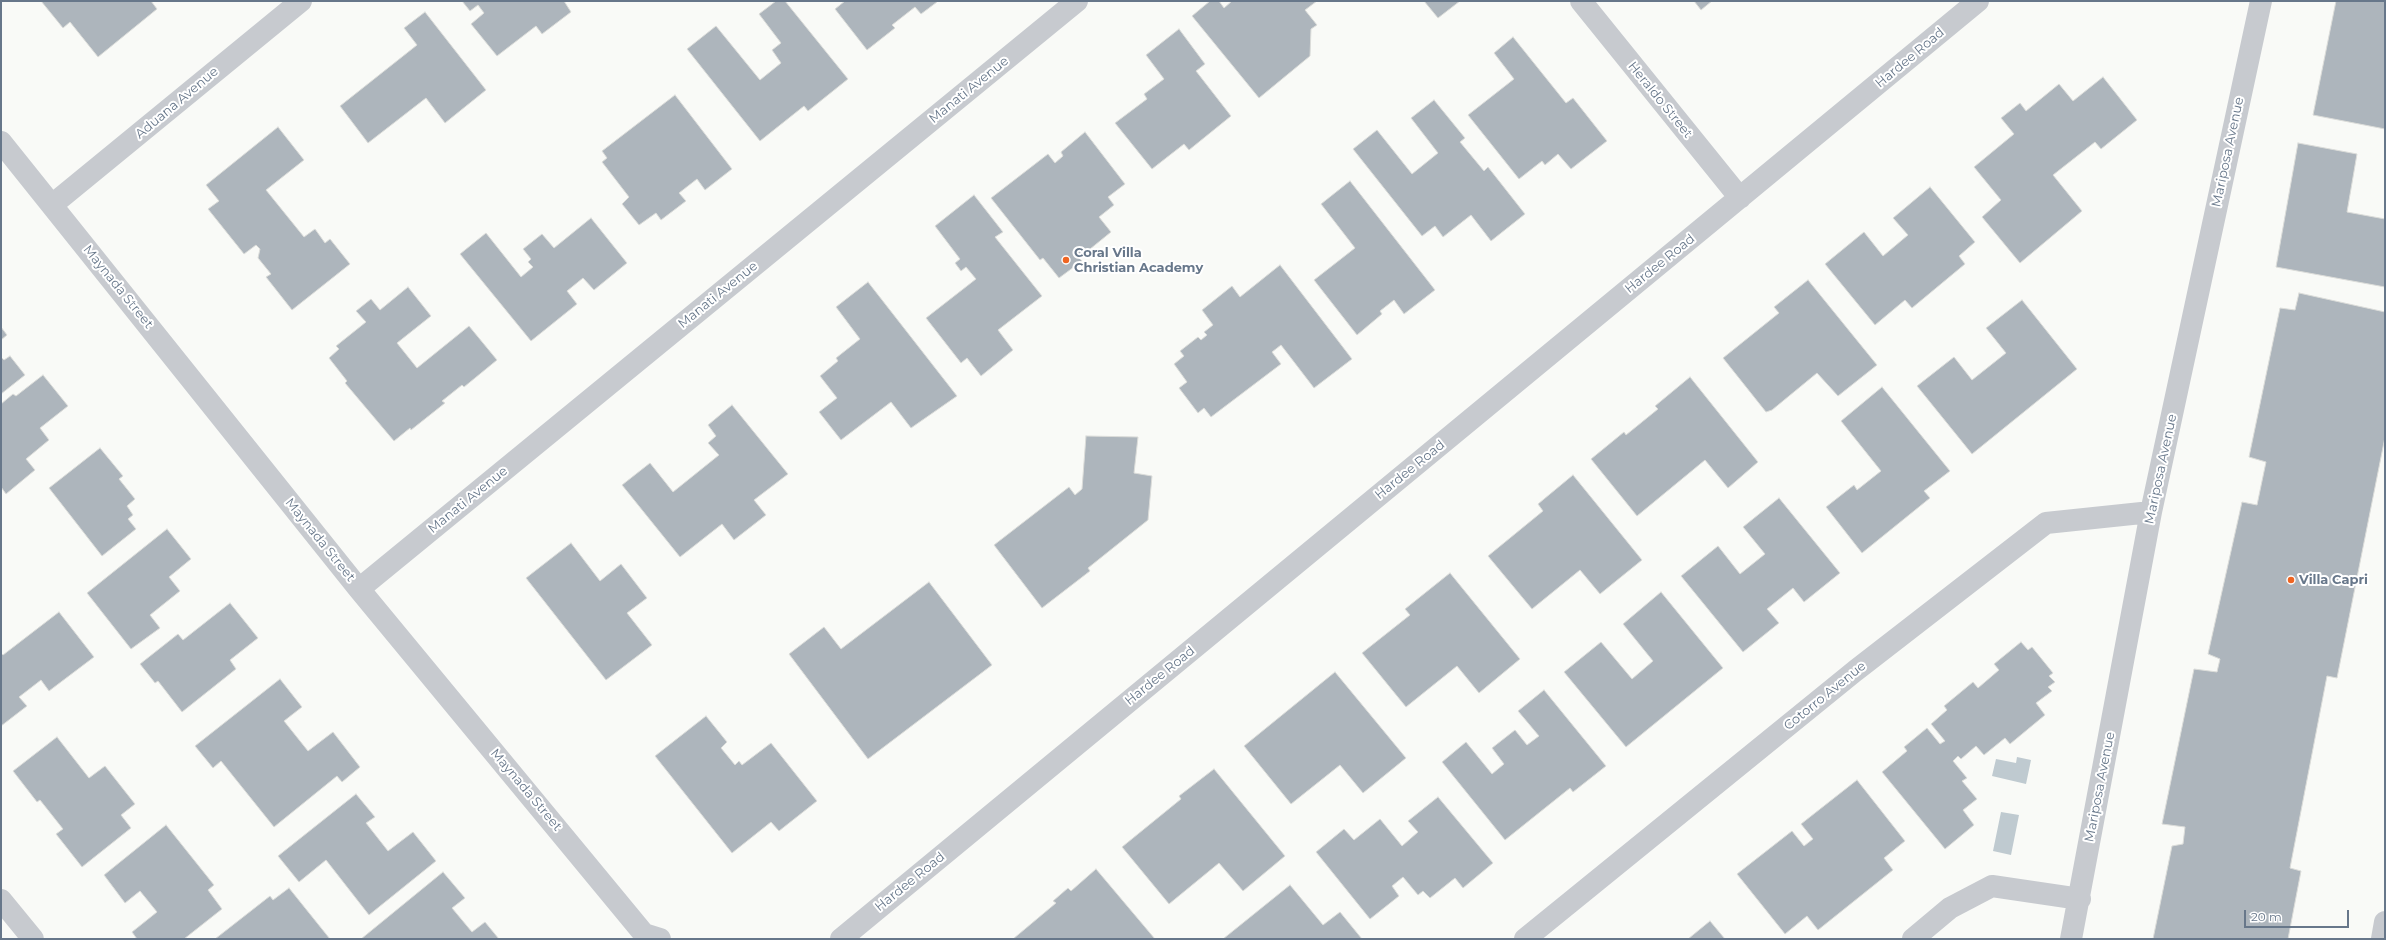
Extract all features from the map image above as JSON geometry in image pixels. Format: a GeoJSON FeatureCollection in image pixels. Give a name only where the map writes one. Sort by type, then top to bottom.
{"type":"FeatureCollection","features":[{"type":"Feature","properties":{"kind":"street","name":"Aduana Avenue"},"geometry":{"type":"LineString","coordinates":[[52,205],[301,1]]}},
{"type":"Feature","properties":{"kind":"street","name":"Manati Avenue"},"geometry":{"type":"LineString","coordinates":[[359,589],[1077,1]]}},
{"type":"Feature","properties":{"kind":"street","name":"Heraldo Street"},"geometry":{"type":"LineString","coordinates":[[1581,1],[1740,198]]}},
{"type":"Feature","properties":{"kind":"street","name":"Hardee Road"},"geometry":{"type":"LineString","coordinates":[[841,939],[1978,1]]}},
{"type":"Feature","properties":{"kind":"street","name":"Mariposa Avenue"},"geometry":{"type":"LineString","coordinates":[[2071,939],[2080,899],[2151,512],[2261,1]]}},
{"type":"Feature","properties":{"kind":"street","name":"Maynada Street"},"geometry":{"type":"LineString","coordinates":[[1,142],[359,589],[649,937]]}},
{"type":"Feature","properties":{"kind":"street","name":"Cotorro Avenue"},"geometry":{"type":"LineString","coordinates":[[1525,939],[1855,672],[2046,524],[2151,512]]}},
{"type":"Feature","properties":{"kind":"street"},"geometry":{"type":"LineString","coordinates":[[1913,939],[1950,908],[1992,886],[2080,899]]}},
{"type":"Feature","properties":{"kind":"street"},"geometry":{"type":"LineString","coordinates":[[1,900],[33,939]]}},
{"type":"Feature","properties":{"kind":"street"},"geometry":{"type":"LineString","coordinates":[[2382,939],[2385,922]]}},
{"type":"Feature","properties":{"kind":"shaded area"},"geometry":{"type":"Polygon","coordinates":[[[2017,757],[2031,760],[2026,784],[1992,776],[1996,759],[2016,763],[2017,757]]]}},
{"type":"Feature","properties":{"kind":"shaded area"},"geometry":{"type":"Polygon","coordinates":[[[2001,812],[2019,815],[2011,855],[1993,851],[2001,812]]]}},
{"type":"Feature","properties":{"kind":"building"},"geometry":{"type":"Polygon","coordinates":[[[41,1],[151,1],[157,9],[98,57],[70,22],[63,28],[41,1]]]}},
{"type":"Feature","properties":{"kind":"building"},"geometry":{"type":"Polygon","coordinates":[[[462,1],[564,1],[571,12],[542,34],[536,26],[497,56],[471,24],[484,13],[478,5],[470,11],[462,1]]]}},
{"type":"Feature","properties":{"kind":"building"},"geometry":{"type":"Polygon","coordinates":[[[776,1],[785,1],[848,79],[808,111],[804,106],[760,141],[687,49],[716,26],[760,80],[781,63],[772,50],[781,43],[759,14],[776,1]]]}},
{"type":"Feature","properties":{"kind":"building"},"geometry":{"type":"Polygon","coordinates":[[[845,1],[937,2],[921,14],[915,7],[892,25],[895,28],[867,50],[835,9],[845,1]]]}},
{"type":"Feature","properties":{"kind":"building"},"geometry":{"type":"Polygon","coordinates":[[[1210,1],[1219,1],[1224,8],[1232,1],[1317,1],[1305,10],[1317,25],[1311,29],[1310,56],[1259,98],[1192,16],[1210,1]]]}},
{"type":"Feature","properties":{"kind":"building"},"geometry":{"type":"Polygon","coordinates":[[[1424,1],[1460,1],[1438,18],[1424,1]]]}},
{"type":"Feature","properties":{"kind":"building"},"geometry":{"type":"Polygon","coordinates":[[[1694,1],[1712,1],[1701,10],[1694,1]]]}},
{"type":"Feature","properties":{"kind":"building"},"geometry":{"type":"Polygon","coordinates":[[[2336,1],[2385,1],[2385,129],[2313,115],[2336,1]]]}},
{"type":"Feature","properties":{"kind":"building"},"geometry":{"type":"Polygon","coordinates":[[[425,12],[486,90],[445,123],[426,98],[368,143],[340,106],[417,45],[404,28],[425,12]]]}},
{"type":"Feature","properties":{"kind":"building"},"geometry":{"type":"Polygon","coordinates":[[[1179,29],[1205,64],[1196,71],[1231,116],[1189,150],[1184,144],[1152,169],[1115,123],[1147,99],[1144,94],[1164,79],[1146,55],[1179,29]]]}},
{"type":"Feature","properties":{"kind":"building"},"geometry":{"type":"Polygon","coordinates":[[[1513,37],[1566,103],[1573,98],[1607,141],[1571,169],[1558,154],[1545,165],[1542,161],[1519,179],[1468,115],[1514,79],[1494,53],[1513,37]]]}},
{"type":"Feature","properties":{"kind":"building"},"geometry":{"type":"Polygon","coordinates":[[[2103,77],[2137,120],[2101,149],[2095,142],[2053,175],[2082,211],[2020,263],[1982,217],[2001,200],[1974,167],[2014,134],[2001,118],[2020,103],[2026,111],[2059,84],[2073,101],[2103,77]]]}},
{"type":"Feature","properties":{"kind":"building"},"geometry":{"type":"Polygon","coordinates":[[[675,95],[732,169],[705,190],[697,179],[679,193],[686,201],[661,220],[656,213],[639,225],[622,204],[629,197],[602,162],[607,158],[602,151],[675,95]]]}},
{"type":"Feature","properties":{"kind":"building"},"geometry":{"type":"Polygon","coordinates":[[[1434,100],[1465,138],[1460,142],[1484,171],[1488,167],[1525,214],[1491,241],[1471,215],[1443,237],[1435,226],[1422,236],[1353,149],[1377,130],[1412,174],[1438,153],[1411,118],[1434,100]]]}},
{"type":"Feature","properties":{"kind":"building"},"geometry":{"type":"Polygon","coordinates":[[[278,127],[304,160],[266,190],[304,237],[315,229],[325,243],[330,239],[350,264],[292,310],[266,277],[271,274],[258,258],[260,249],[256,245],[244,254],[208,209],[219,201],[206,185],[278,127]]]}},
{"type":"Feature","properties":{"kind":"building"},"geometry":{"type":"Polygon","coordinates":[[[1085,132],[1125,184],[1108,197],[1114,205],[1099,217],[1111,232],[1079,258],[1082,261],[1059,278],[1043,258],[1040,260],[991,198],[1048,154],[1055,163],[1063,156],[1061,152],[1085,132]]]}},
{"type":"Feature","properties":{"kind":"building"},"geometry":{"type":"Polygon","coordinates":[[[2298,143],[2357,154],[2347,212],[2385,219],[2385,287],[2276,267],[2298,143]]]}},
{"type":"Feature","properties":{"kind":"building"},"geometry":{"type":"Polygon","coordinates":[[[1350,181],[1435,290],[1404,314],[1394,300],[1380,311],[1382,314],[1357,335],[1314,280],[1355,248],[1321,204],[1350,181]]]}},
{"type":"Feature","properties":{"kind":"building"},"geometry":{"type":"Polygon","coordinates":[[[1930,187],[1975,242],[1959,256],[1965,264],[1912,308],[1905,300],[1875,325],[1825,264],[1864,232],[1883,256],[1908,235],[1893,218],[1930,187]]]}},
{"type":"Feature","properties":{"kind":"building"},"geometry":{"type":"Polygon","coordinates":[[[974,195],[1003,232],[995,237],[1042,296],[998,330],[1013,350],[981,376],[967,358],[961,363],[926,318],[976,279],[966,267],[961,271],[955,263],[960,259],[935,226],[974,195]]]}},
{"type":"Feature","properties":{"kind":"building"},"geometry":{"type":"Polygon","coordinates":[[[591,218],[627,263],[594,290],[583,278],[567,291],[577,304],[531,341],[460,254],[486,233],[521,277],[533,267],[528,262],[531,259],[523,249],[542,234],[554,248],[591,218]]]}},
{"type":"Feature","properties":{"kind":"building"},"geometry":{"type":"Polygon","coordinates":[[[1280,265],[1352,359],[1314,388],[1281,345],[1272,352],[1281,364],[1211,417],[1204,408],[1198,413],[1179,388],[1187,382],[1174,364],[1184,356],[1180,351],[1198,337],[1201,340],[1207,335],[1204,332],[1213,325],[1202,310],[1232,286],[1240,297],[1280,265]]]}},
{"type":"Feature","properties":{"kind":"building"},"geometry":{"type":"Polygon","coordinates":[[[1808,280],[1877,365],[1838,396],[1817,373],[1772,410],[1766,412],[1723,358],[1779,313],[1774,307],[1808,280]]]}},
{"type":"Feature","properties":{"kind":"building"},"geometry":{"type":"Polygon","coordinates":[[[868,282],[957,396],[911,428],[891,402],[841,440],[819,412],[837,398],[820,376],[838,361],[836,358],[860,339],[836,307],[868,282]]]}},
{"type":"Feature","properties":{"kind":"building"},"geometry":{"type":"Polygon","coordinates":[[[408,287],[431,316],[397,343],[417,368],[469,326],[497,360],[464,387],[462,385],[442,401],[445,403],[411,430],[410,428],[394,441],[345,383],[347,381],[329,358],[339,349],[336,346],[366,322],[356,311],[371,299],[380,310],[408,287]]]}},
{"type":"Feature","properties":{"kind":"building","name":"Villa Capri"},"geometry":{"type":"Polygon","coordinates":[[[2299,293],[2385,312],[2385,437],[2337,678],[2327,676],[2290,868],[2301,871],[2288,939],[2153,939],[2172,846],[2183,844],[2185,827],[2162,824],[2194,669],[2217,672],[2220,659],[2208,654],[2242,502],[2257,505],[2266,462],[2249,457],[2280,308],[2295,310],[2299,293]]]}},
{"type":"Feature","properties":{"kind":"building"},"geometry":{"type":"Polygon","coordinates":[[[2022,300],[2077,369],[1972,454],[1917,386],[1954,357],[1972,380],[2006,353],[1986,328],[2022,300]]]}},
{"type":"Feature","properties":{"kind":"building"},"geometry":{"type":"Polygon","coordinates":[[[1,327],[7,335],[1,340],[1,327]]]}},
{"type":"Feature","properties":{"kind":"building"},"geometry":{"type":"Polygon","coordinates":[[[10,356],[25,375],[1,394],[1,357],[4,360],[10,356]]]}},
{"type":"Feature","properties":{"kind":"building"},"geometry":{"type":"Polygon","coordinates":[[[43,375],[68,406],[40,428],[49,440],[26,459],[35,470],[6,494],[1,487],[1,404],[13,394],[16,396],[43,375]]]}},
{"type":"Feature","properties":{"kind":"building"},"geometry":{"type":"Polygon","coordinates":[[[1690,377],[1758,462],[1728,488],[1705,460],[1637,516],[1591,459],[1624,432],[1626,435],[1658,409],[1655,406],[1690,377]]]}},
{"type":"Feature","properties":{"kind":"building"},"geometry":{"type":"Polygon","coordinates":[[[1882,387],[1950,471],[1924,491],[1930,498],[1862,553],[1826,507],[1854,485],[1857,490],[1881,471],[1841,421],[1882,387]]]}},
{"type":"Feature","properties":{"kind":"building"},"geometry":{"type":"Polygon","coordinates":[[[732,405],[788,474],[754,500],[766,515],[734,540],[722,524],[680,557],[622,485],[650,463],[673,492],[719,455],[708,443],[716,436],[708,425],[732,405]]]}},
{"type":"Feature","properties":{"kind":"building"},"geometry":{"type":"Polygon","coordinates":[[[1086,436],[1138,437],[1134,473],[1152,476],[1148,520],[1088,568],[1090,571],[1042,608],[994,545],[1069,487],[1075,495],[1082,489],[1086,436]]]}},
{"type":"Feature","properties":{"kind":"building"},"geometry":{"type":"Polygon","coordinates":[[[100,448],[123,476],[119,479],[135,499],[127,506],[133,515],[128,519],[136,529],[102,556],[49,488],[100,448]]]}},
{"type":"Feature","properties":{"kind":"building"},"geometry":{"type":"Polygon","coordinates":[[[1573,475],[1642,560],[1600,594],[1580,570],[1532,609],[1488,556],[1543,511],[1538,504],[1573,475]]]}},
{"type":"Feature","properties":{"kind":"building"},"geometry":{"type":"Polygon","coordinates":[[[1779,498],[1840,573],[1804,602],[1793,588],[1767,609],[1779,623],[1743,652],[1681,576],[1718,546],[1740,574],[1765,554],[1743,527],[1779,498]]]}},
{"type":"Feature","properties":{"kind":"building"},"geometry":{"type":"Polygon","coordinates":[[[167,529],[191,559],[169,577],[180,591],[150,615],[160,628],[131,649],[87,593],[167,529]]]}},
{"type":"Feature","properties":{"kind":"building"},"geometry":{"type":"Polygon","coordinates":[[[571,543],[600,581],[621,564],[647,598],[627,613],[652,645],[606,680],[526,578],[571,543]]]}},
{"type":"Feature","properties":{"kind":"building"},"geometry":{"type":"Polygon","coordinates":[[[1450,573],[1520,659],[1479,693],[1457,666],[1406,707],[1362,653],[1410,615],[1405,609],[1450,573]]]}},
{"type":"Feature","properties":{"kind":"building"},"geometry":{"type":"Polygon","coordinates":[[[929,582],[992,665],[868,759],[789,654],[824,627],[841,649],[929,582]]]}},
{"type":"Feature","properties":{"kind":"building"},"geometry":{"type":"Polygon","coordinates":[[[1661,592],[1723,668],[1626,747],[1564,672],[1601,642],[1632,679],[1653,661],[1623,624],[1661,592]]]}},
{"type":"Feature","properties":{"kind":"building"},"geometry":{"type":"Polygon","coordinates":[[[230,603],[258,638],[230,660],[236,669],[182,712],[158,681],[155,683],[140,664],[178,634],[183,640],[230,603]]]}},
{"type":"Feature","properties":{"kind":"building"},"geometry":{"type":"Polygon","coordinates":[[[59,612],[94,657],[49,691],[41,680],[19,697],[27,706],[1,726],[1,653],[3,655],[59,612]]]}},
{"type":"Feature","properties":{"kind":"building"},"geometry":{"type":"Polygon","coordinates":[[[2021,642],[2028,650],[2032,647],[2053,673],[2049,676],[2055,682],[2048,687],[2052,691],[2036,703],[2045,715],[2010,744],[2005,738],[1984,755],[1976,746],[1961,759],[1958,756],[1953,761],[1967,778],[1962,781],[1977,799],[1963,810],[1974,825],[1945,849],[1882,772],[1907,751],[1904,747],[1927,728],[1940,744],[1945,741],[1931,724],[1947,710],[1944,706],[1973,682],[1978,688],[1999,670],[1994,664],[2021,642]]]}},
{"type":"Feature","properties":{"kind":"building"},"geometry":{"type":"Polygon","coordinates":[[[1335,672],[1406,758],[1363,793],[1340,765],[1291,804],[1244,746],[1335,672]]]}},
{"type":"Feature","properties":{"kind":"building"},"geometry":{"type":"Polygon","coordinates":[[[280,679],[302,707],[284,721],[308,751],[333,732],[360,767],[342,782],[337,776],[274,827],[221,761],[213,768],[195,746],[280,679]]]}},
{"type":"Feature","properties":{"kind":"building"},"geometry":{"type":"Polygon","coordinates":[[[1544,690],[1606,766],[1573,792],[1570,788],[1505,840],[1442,762],[1466,742],[1492,774],[1504,764],[1492,748],[1515,730],[1527,745],[1539,736],[1518,711],[1544,690]]]}},
{"type":"Feature","properties":{"kind":"building"},"geometry":{"type":"Polygon","coordinates":[[[706,716],[727,742],[721,748],[735,765],[739,761],[742,765],[771,743],[817,801],[779,831],[771,822],[732,853],[655,756],[706,716]]]}},
{"type":"Feature","properties":{"kind":"building"},"geometry":{"type":"Polygon","coordinates":[[[57,737],[89,778],[105,766],[135,804],[121,815],[131,828],[82,867],[56,834],[63,829],[40,800],[37,802],[13,771],[57,737]]]}},
{"type":"Feature","properties":{"kind":"building"},"geometry":{"type":"Polygon","coordinates":[[[1214,769],[1285,856],[1243,891],[1219,863],[1169,904],[1122,847],[1181,799],[1179,796],[1214,769]]]}},
{"type":"Feature","properties":{"kind":"building"},"geometry":{"type":"Polygon","coordinates":[[[1857,780],[1905,841],[1884,858],[1893,870],[1818,930],[1807,916],[1785,934],[1737,874],[1792,831],[1804,846],[1813,839],[1801,824],[1857,780]]]}},
{"type":"Feature","properties":{"kind":"building"},"geometry":{"type":"Polygon","coordinates":[[[356,794],[375,817],[366,823],[388,851],[413,832],[436,861],[369,915],[326,860],[299,882],[278,856],[356,794]]]}},
{"type":"Feature","properties":{"kind":"building"},"geometry":{"type":"Polygon","coordinates":[[[1438,797],[1493,863],[1463,888],[1455,878],[1430,898],[1423,891],[1418,895],[1403,877],[1392,886],[1399,896],[1370,919],[1316,852],[1344,829],[1354,840],[1380,819],[1402,846],[1418,832],[1408,821],[1438,797]]]}},
{"type":"Feature","properties":{"kind":"building"},"geometry":{"type":"Polygon","coordinates":[[[166,825],[214,885],[208,890],[222,909],[184,939],[137,939],[132,932],[157,912],[140,891],[125,903],[104,875],[166,825]]]}},
{"type":"Feature","properties":{"kind":"building"},"geometry":{"type":"Polygon","coordinates":[[[1096,869],[1155,939],[1013,939],[1056,903],[1053,901],[1068,888],[1071,891],[1096,869]]]}},
{"type":"Feature","properties":{"kind":"building"},"geometry":{"type":"Polygon","coordinates":[[[443,872],[465,898],[452,908],[472,932],[485,922],[499,939],[361,939],[443,872]]]}},
{"type":"Feature","properties":{"kind":"building"},"geometry":{"type":"Polygon","coordinates":[[[1290,885],[1323,925],[1340,912],[1362,939],[1223,939],[1290,885]]]}},
{"type":"Feature","properties":{"kind":"building"},"geometry":{"type":"Polygon","coordinates":[[[289,888],[330,939],[215,939],[270,896],[273,900],[289,888]]]}},
{"type":"Feature","properties":{"kind":"building"},"geometry":{"type":"Polygon","coordinates":[[[1710,921],[1725,939],[1688,939],[1710,921]]]}},
{"type":"Feature","properties":{"kind":"place","name":"Coral Villa Christian Academy"},"geometry":{"type":"Point","coordinates":[1066,260]}},
{"type":"Feature","properties":{"kind":"place","name":"Villa Capri"},"geometry":{"type":"Point","coordinates":[2291,580]}}]}
